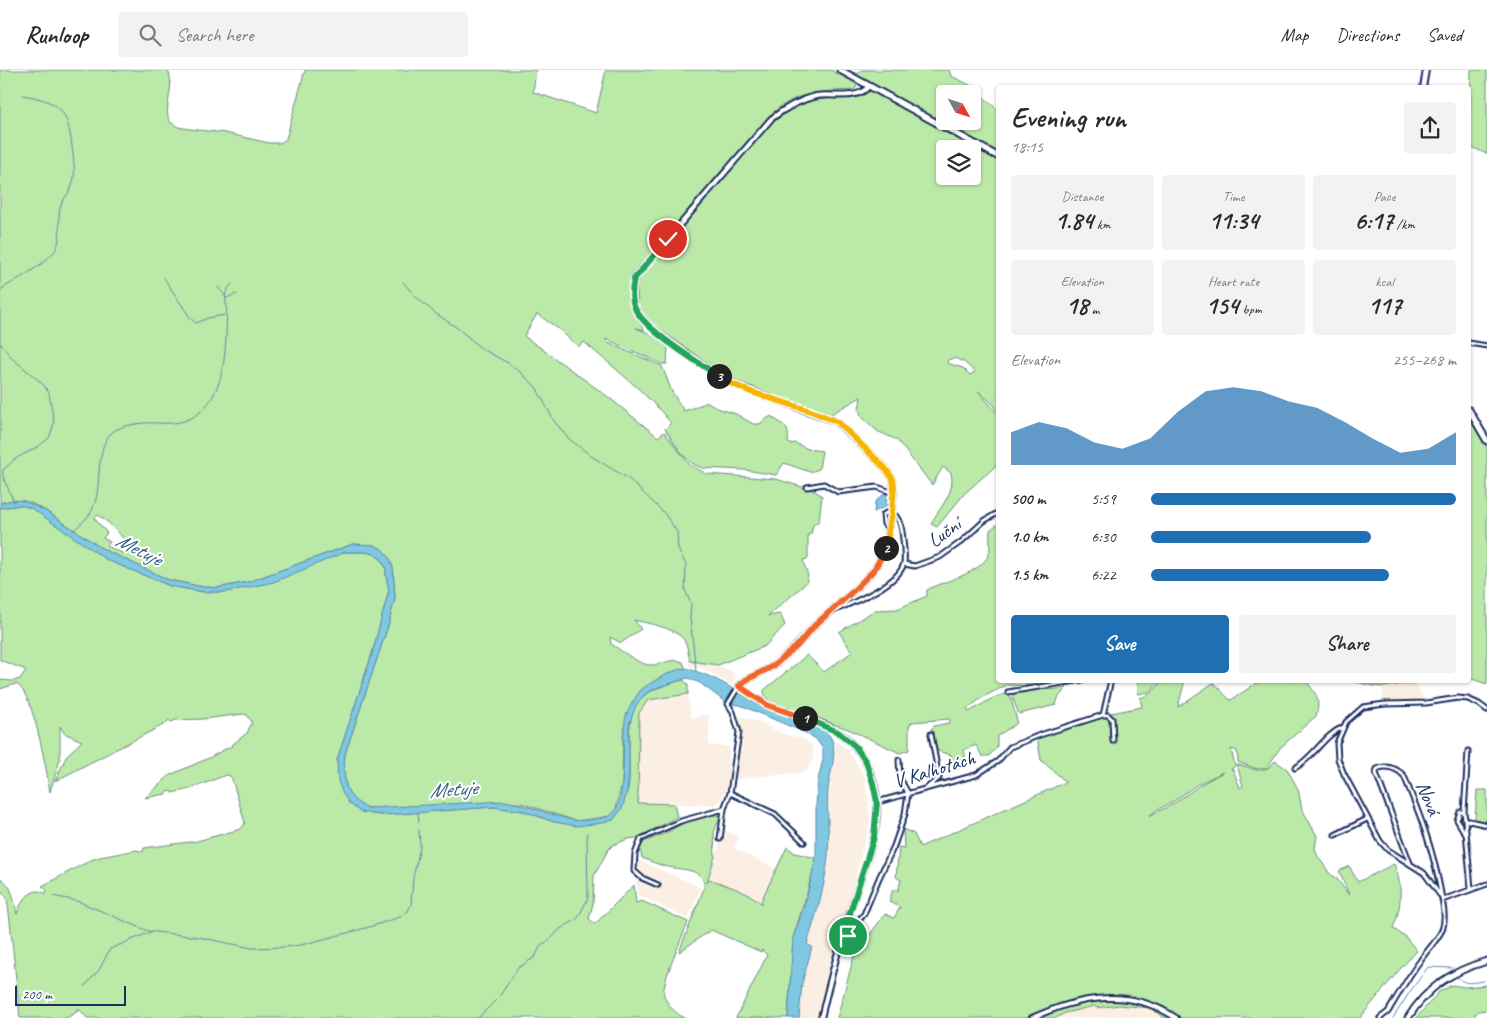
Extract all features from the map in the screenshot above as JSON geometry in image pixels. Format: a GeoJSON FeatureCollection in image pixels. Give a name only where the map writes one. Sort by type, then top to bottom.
{"type":"FeatureCollection","features":[{"type":"Feature","properties":{"kind":"main road"},"geometry":{"type":"LineString","coordinates":[[840,70],[996,155]]}},
{"type":"Feature","properties":{"kind":"main road"},"geometry":{"type":"LineString","coordinates":[[1471,413],[1487,441]]}},
{"type":"Feature","properties":{"kind":"main road"},"geometry":{"type":"LineString","coordinates":[[1408,1018],[1428,993],[1446,978],[1458,971],[1487,960]]}},
{"type":"Feature","properties":{"kind":"street"},"geometry":{"type":"LineString","coordinates":[[1424,85],[1426,70]]}},
{"type":"Feature","properties":{"kind":"street"},"geometry":{"type":"LineString","coordinates":[[720,839],[724,809],[730,793],[739,732],[733,712],[728,704],[738,688],[746,680],[773,666],[796,647],[815,625],[874,570],[887,546],[894,493],[893,479],[886,469],[838,422],[728,382],[652,329],[639,316],[634,307],[632,298],[634,279],[771,119],[784,108],[801,100],[818,96],[860,93],[868,86]]}},
{"type":"Feature","properties":{"kind":"street"},"geometry":{"type":"LineString","coordinates":[[1471,343],[1487,346]]}},
{"type":"Feature","properties":{"kind":"street"},"geometry":{"type":"LineString","coordinates":[[807,487],[824,484],[838,492],[878,487],[894,493]]}},
{"type":"Feature","properties":{"kind":"street"},"geometry":{"type":"LineString","coordinates":[[890,529],[884,524],[883,515],[886,512],[892,512]]}},
{"type":"Feature","properties":{"kind":"street"},"geometry":{"type":"LineString","coordinates":[[831,612],[853,603],[884,586],[899,572],[904,564],[901,524],[892,512]]}},
{"type":"Feature","properties":{"kind":"street","name":"Luční"},"geometry":{"type":"LineString","coordinates":[[904,564],[916,566],[940,557],[984,521],[996,514]]}},
{"type":"Feature","properties":{"kind":"street"},"geometry":{"type":"LineString","coordinates":[[1008,692],[1064,683]]}},
{"type":"Feature","properties":{"kind":"street"},"geometry":{"type":"LineString","coordinates":[[1110,683],[1103,715],[1108,715],[1112,719],[1113,741]]}},
{"type":"Feature","properties":{"kind":"street"},"geometry":{"type":"LineString","coordinates":[[738,688],[767,705],[838,732],[855,746],[866,762],[873,783],[877,802],[874,837],[840,944],[821,1018]]}},
{"type":"Feature","properties":{"kind":"street"},"geometry":{"type":"LineString","coordinates":[[1380,1018],[1388,1012],[1442,928],[1442,900],[1438,890],[1424,873],[1383,845],[1367,819],[1344,774],[1338,759],[1337,743],[1346,722],[1363,707],[1385,704],[1416,704],[1458,698],[1468,699],[1487,710]]}},
{"type":"Feature","properties":{"kind":"street","name":"V Kalhotách"},"geometry":{"type":"LineString","coordinates":[[877,802],[976,776],[998,761],[1010,747],[1040,735],[1103,715]]}},
{"type":"Feature","properties":{"kind":"street"},"geometry":{"type":"LineString","coordinates":[[1295,768],[1305,762],[1325,739],[1344,727]]}},
{"type":"Feature","properties":{"kind":"street"},"geometry":{"type":"LineString","coordinates":[[928,788],[939,778],[931,734]]}},
{"type":"Feature","properties":{"kind":"street"},"geometry":{"type":"LineString","coordinates":[[1468,752],[1464,812],[1471,889]]}},
{"type":"Feature","properties":{"kind":"street"},"geometry":{"type":"LineString","coordinates":[[840,944],[864,914],[878,878],[894,846],[905,814],[908,793],[900,779],[899,760]]}},
{"type":"Feature","properties":{"kind":"street","name":"Nová"},"geometry":{"type":"LineString","coordinates":[[1410,863],[1376,773],[1381,767],[1396,769],[1404,776],[1430,842],[1442,900]]}},
{"type":"Feature","properties":{"kind":"street"},"geometry":{"type":"LineString","coordinates":[[730,793],[776,814],[804,842]]}},
{"type":"Feature","properties":{"kind":"street"},"geometry":{"type":"LineString","coordinates":[[658,885],[642,878],[634,871],[635,854],[641,839],[681,821],[724,809]]}},
{"type":"Feature","properties":{"kind":"street"},"geometry":{"type":"LineString","coordinates":[[1464,812],[1458,814],[1457,820],[1466,835]]}},
{"type":"Feature","properties":{"kind":"street"},"geometry":{"type":"LineString","coordinates":[[1335,835],[1367,819]]}},
{"type":"Feature","properties":{"kind":"street"},"geometry":{"type":"LineString","coordinates":[[1465,820],[1487,825]]}},
{"type":"Feature","properties":{"kind":"street"},"geometry":{"type":"LineString","coordinates":[[1442,900],[1487,884]]}},
{"type":"Feature","properties":{"kind":"street"},"geometry":{"type":"LineString","coordinates":[[1032,1018],[1045,1012],[1089,999],[1116,997],[1135,999],[1161,1008],[1176,1018]]}},
{"type":"Feature","properties":{"kind":"shaded area"},"geometry":{"type":"Polygon","coordinates":[[[689,661],[718,665],[732,672],[735,677],[734,680],[731,685],[703,668],[689,666],[689,661]]]}},
{"type":"Feature","properties":{"kind":"shaded area"},"geometry":{"type":"Polygon","coordinates":[[[1416,683],[1424,702],[1383,701],[1383,687],[1416,683]]]}},
{"type":"Feature","properties":{"kind":"shaded area"},"geometry":{"type":"Polygon","coordinates":[[[688,694],[691,719],[709,714],[709,745],[729,747],[729,776],[724,794],[716,805],[638,803],[639,713],[647,700],[688,694]]]}},
{"type":"Feature","properties":{"kind":"shaded area"},"geometry":{"type":"Polygon","coordinates":[[[738,716],[762,723],[779,733],[804,739],[812,745],[813,758],[806,772],[734,779],[740,740],[738,716]]]}},
{"type":"Feature","properties":{"kind":"shaded area"},"geometry":{"type":"Polygon","coordinates":[[[832,739],[847,749],[865,778],[870,821],[818,1018],[799,1018],[802,983],[812,948],[807,945],[818,907],[828,856],[828,786],[834,759],[832,739]]]}},
{"type":"Feature","properties":{"kind":"shaded area"},"geometry":{"type":"Polygon","coordinates":[[[719,827],[739,837],[734,848],[776,869],[761,901],[709,879],[708,876],[720,843],[717,834],[719,827]]]}},
{"type":"Feature","properties":{"kind":"shaded area"},"geometry":{"type":"Polygon","coordinates":[[[636,859],[701,888],[688,919],[638,895],[635,873],[636,859]]]}},
{"type":"Feature","properties":{"kind":"shaded area"},"geometry":{"type":"Polygon","coordinates":[[[1119,1005],[1150,1008],[1164,1018],[1056,1018],[1065,1013],[1094,1006],[1097,1008],[1119,1005]]]}},
{"type":"Feature","properties":{"kind":"green space"},"geometry":{"type":"Polygon","coordinates":[[[0,70],[168,70],[171,84],[167,111],[170,122],[178,127],[225,133],[269,143],[280,143],[286,139],[305,70],[536,70],[533,92],[596,113],[606,70],[830,70],[857,83],[856,88],[853,90],[807,94],[778,108],[768,117],[637,269],[630,285],[629,301],[639,323],[645,330],[636,328],[651,334],[668,347],[667,364],[662,364],[606,339],[608,343],[662,366],[672,392],[684,411],[708,402],[717,408],[736,414],[753,424],[759,424],[771,416],[787,429],[788,442],[790,444],[795,443],[808,449],[822,451],[819,469],[810,472],[784,463],[776,475],[697,466],[681,452],[665,429],[671,423],[651,401],[584,342],[578,347],[560,330],[537,314],[524,336],[607,396],[658,437],[664,432],[690,465],[707,474],[776,479],[815,491],[822,496],[819,521],[813,525],[811,534],[808,534],[808,559],[803,560],[808,575],[807,581],[768,616],[780,614],[785,625],[765,646],[718,665],[690,661],[686,644],[681,637],[676,633],[654,625],[634,620],[641,629],[621,643],[610,637],[611,644],[642,663],[651,665],[679,661],[683,662],[685,668],[659,678],[640,692],[632,704],[626,717],[623,735],[622,783],[615,812],[610,816],[576,821],[521,803],[368,808],[354,799],[346,786],[344,771],[345,754],[388,626],[395,598],[393,568],[374,545],[353,544],[248,582],[216,588],[198,586],[169,580],[103,549],[31,503],[13,500],[0,503],[0,70]],[[98,515],[94,518],[107,533],[103,538],[110,542],[107,546],[124,554],[130,550],[112,526],[98,515]]]}},
{"type":"Feature","properties":{"kind":"green space"},"geometry":{"type":"Polygon","coordinates":[[[847,70],[858,74],[861,70],[949,70],[951,76],[970,85],[936,85],[936,119],[847,70]]]}},
{"type":"Feature","properties":{"kind":"green space"},"geometry":{"type":"Polygon","coordinates":[[[1471,70],[1487,70],[1487,154],[1471,147],[1471,70]]]}},
{"type":"Feature","properties":{"kind":"green space"},"geometry":{"type":"Polygon","coordinates":[[[871,91],[936,127],[936,130],[942,130],[961,140],[936,140],[936,185],[981,185],[981,151],[996,159],[996,408],[978,391],[996,412],[996,466],[965,493],[937,527],[931,524],[949,494],[952,481],[951,473],[943,467],[932,485],[897,440],[877,431],[861,416],[859,409],[861,397],[831,414],[761,393],[714,368],[691,353],[650,323],[638,307],[636,298],[637,287],[643,273],[772,122],[795,107],[818,100],[854,96],[871,91]],[[954,358],[948,360],[947,363],[963,368],[970,375],[975,372],[964,362],[954,358]]]}},
{"type":"Feature","properties":{"kind":"green space"},"geometry":{"type":"Polygon","coordinates":[[[981,95],[996,108],[996,151],[981,143],[981,140],[975,140],[957,130],[981,130],[981,95]]]}},
{"type":"Feature","properties":{"kind":"green space"},"geometry":{"type":"Polygon","coordinates":[[[1471,420],[1487,448],[1487,684],[1471,679],[1471,420]]]}},
{"type":"Feature","properties":{"kind":"green space"},"geometry":{"type":"Polygon","coordinates":[[[20,505],[44,515],[107,560],[170,586],[204,592],[226,592],[345,552],[366,552],[374,554],[381,559],[386,568],[389,590],[372,654],[337,760],[349,803],[372,814],[493,807],[524,811],[554,822],[613,820],[628,788],[630,728],[635,706],[651,691],[683,680],[688,684],[688,694],[648,700],[639,713],[638,803],[674,804],[677,817],[637,838],[628,839],[613,845],[608,850],[594,876],[593,904],[589,919],[595,924],[634,885],[636,903],[644,902],[688,922],[669,970],[664,989],[665,999],[670,1006],[675,1012],[685,1018],[87,1018],[80,1010],[76,1009],[78,1011],[67,1018],[20,1018],[7,898],[0,889],[0,878],[10,889],[17,914],[21,904],[32,893],[41,891],[46,894],[47,890],[42,886],[91,860],[137,850],[143,852],[144,848],[197,841],[241,829],[245,823],[230,776],[226,775],[190,789],[172,793],[171,791],[166,792],[166,794],[145,798],[170,775],[232,747],[233,744],[247,733],[252,722],[247,715],[243,714],[171,722],[169,720],[165,724],[55,781],[67,755],[82,741],[64,733],[60,726],[60,759],[50,792],[38,733],[28,701],[16,684],[0,689],[0,680],[13,681],[20,679],[26,670],[0,660],[0,508],[20,505]]]}},
{"type":"Feature","properties":{"kind":"green space"},"geometry":{"type":"Polygon","coordinates":[[[996,525],[996,683],[1050,683],[1031,686],[1007,685],[983,697],[967,709],[969,712],[993,698],[1007,693],[1010,696],[1017,720],[1016,724],[997,736],[997,747],[989,756],[982,756],[976,745],[964,750],[965,764],[961,768],[954,768],[951,755],[935,750],[931,729],[934,726],[949,723],[949,719],[912,722],[909,726],[909,750],[900,753],[848,729],[769,702],[764,690],[807,655],[824,672],[852,652],[839,632],[875,610],[897,609],[927,596],[927,590],[971,572],[978,567],[989,554],[990,530],[996,525]]]}},
{"type":"Feature","properties":{"kind":"green space"},"geometry":{"type":"Polygon","coordinates":[[[1137,683],[1157,683],[1151,691],[1138,694],[1137,683]]]}},
{"type":"Feature","properties":{"kind":"green space"},"geometry":{"type":"Polygon","coordinates":[[[1159,683],[1184,683],[1178,707],[1213,683],[1231,700],[1256,683],[1308,683],[1315,693],[1318,700],[1316,716],[1280,748],[1267,768],[1257,769],[1238,762],[1237,751],[1231,749],[1235,766],[1231,769],[1240,788],[1243,786],[1237,765],[1259,770],[1263,770],[1267,769],[1271,766],[1275,761],[1287,769],[1298,789],[1302,809],[1317,836],[1315,848],[1317,855],[1330,874],[1337,879],[1349,895],[1339,871],[1349,866],[1358,882],[1394,864],[1399,880],[1400,904],[1393,928],[1403,934],[1417,951],[1360,1018],[1164,1018],[1150,1008],[1119,1005],[1097,1008],[1094,1006],[1065,1013],[1056,1018],[837,1018],[854,956],[885,914],[894,918],[900,907],[889,902],[893,889],[898,891],[901,880],[896,877],[899,847],[904,848],[903,829],[914,834],[920,847],[1066,782],[1041,760],[1037,737],[1107,716],[1111,713],[1142,707],[1140,698],[1156,688],[1159,683]],[[1223,772],[1196,785],[1149,816],[1173,804],[1223,772]]]}},
{"type":"Feature","properties":{"kind":"green space"},"geometry":{"type":"Polygon","coordinates":[[[1360,683],[1410,683],[1383,687],[1360,683]]]}},
{"type":"Feature","properties":{"kind":"green space"},"geometry":{"type":"Polygon","coordinates":[[[1067,687],[1058,698],[1056,705],[1019,714],[1012,697],[1014,693],[1020,691],[1067,687]]]}},
{"type":"Feature","properties":{"kind":"green space"},"geometry":{"type":"Polygon","coordinates":[[[1477,790],[1487,790],[1487,823],[1475,819],[1477,790]]]}},
{"type":"Feature","properties":{"kind":"green space"},"geometry":{"type":"Polygon","coordinates":[[[719,815],[720,818],[714,832],[715,856],[707,882],[709,879],[737,889],[762,904],[761,901],[787,847],[795,853],[816,858],[793,938],[788,1018],[736,1018],[767,955],[762,950],[761,952],[711,930],[679,952],[704,888],[704,881],[697,873],[692,871],[665,866],[642,858],[640,849],[644,842],[666,833],[686,821],[719,815]]]}},
{"type":"Feature","properties":{"kind":"green space"},"geometry":{"type":"Polygon","coordinates":[[[1452,985],[1465,987],[1487,985],[1487,1010],[1478,1011],[1473,1018],[1416,1018],[1439,992],[1452,985]]]}},
{"type":"Feature","properties":{"kind":"water"},"geometry":{"type":"Polygon","coordinates":[[[884,494],[887,494],[886,506],[874,512],[875,502],[884,494]]]}},
{"type":"Feature","properties":{"kind":"water"},"geometry":{"type":"Polygon","coordinates":[[[13,500],[24,501],[46,511],[103,549],[169,580],[198,586],[216,588],[248,582],[353,544],[374,545],[382,549],[389,557],[393,567],[395,598],[388,626],[345,754],[344,763],[346,786],[349,793],[360,804],[368,808],[505,801],[577,821],[593,820],[611,815],[617,808],[620,798],[624,726],[630,706],[645,687],[668,674],[685,668],[718,680],[759,706],[801,719],[821,728],[828,733],[832,740],[834,752],[828,788],[828,856],[817,912],[807,944],[812,947],[802,983],[799,1018],[788,1018],[793,938],[807,896],[816,858],[816,805],[823,749],[816,739],[740,705],[728,704],[700,683],[688,678],[646,693],[636,705],[629,725],[627,792],[622,809],[613,820],[577,826],[554,822],[524,811],[493,807],[380,815],[360,812],[349,803],[342,792],[338,781],[337,760],[372,654],[389,590],[386,568],[381,559],[374,554],[366,552],[345,552],[274,582],[226,592],[204,592],[170,586],[107,560],[31,508],[20,505],[0,508],[0,503],[13,500]]]}},
{"type":"Feature","properties":{"kind":"waterway"},"geometry":{"type":"LineString","coordinates":[[0,290],[42,264],[53,253],[59,237],[60,208],[73,184],[73,154],[66,119],[62,112],[48,101],[23,95]]}},
{"type":"Feature","properties":{"kind":"waterway"},"geometry":{"type":"LineString","coordinates":[[164,278],[191,319],[196,323],[208,318],[225,315]]}},
{"type":"Feature","properties":{"kind":"waterway"},"geometry":{"type":"LineString","coordinates":[[403,282],[416,297],[435,313],[460,330],[482,349],[519,371],[536,387],[554,421],[568,438],[594,458],[629,479],[665,514],[677,532],[678,549],[686,565],[685,590],[691,604],[690,618],[696,671]]}},
{"type":"Feature","properties":{"kind":"waterway"},"geometry":{"type":"LineString","coordinates":[[225,296],[232,284]]}},
{"type":"Feature","properties":{"kind":"waterway"},"geometry":{"type":"LineString","coordinates":[[73,531],[92,511],[98,490],[102,451],[110,434],[125,426],[147,423],[173,423],[186,420],[196,415],[212,397],[224,362],[226,339],[226,300],[218,287]]}},
{"type":"Feature","properties":{"kind":"waterway"},"geometry":{"type":"LineString","coordinates":[[226,298],[237,294]]}},
{"type":"Feature","properties":{"kind":"waterway"},"geometry":{"type":"LineString","coordinates":[[0,343],[13,359],[42,383],[49,393],[54,423],[49,438],[39,446],[15,459],[3,470],[3,477],[14,502]]}},
{"type":"Feature","properties":{"kind":"waterway"},"geometry":{"type":"LineString","coordinates":[[418,813],[419,822]]}},
{"type":"Feature","properties":{"kind":"waterway"},"geometry":{"type":"LineString","coordinates":[[54,896],[80,902],[148,931],[198,937],[252,948],[301,945],[366,928],[400,917],[408,911],[411,905],[413,878],[420,847],[419,830]]}},
{"type":"Feature","properties":{"kind":"waterway"},"geometry":{"type":"LineString","coordinates":[[478,1018],[499,997],[518,968],[535,957],[541,945],[579,916],[588,898],[587,833]]}},
{"type":"Feature","properties":{"kind":"waterway"},"geometry":{"type":"LineString","coordinates":[[85,986],[99,970],[110,949],[153,931]]}},
{"type":"Feature","properties":{"kind":"waterway"},"geometry":{"type":"LineString","coordinates":[[1393,1018],[1428,967],[1453,968]]}},
{"type":"Feature","properties":{"kind":"waterway"},"geometry":{"type":"LineString","coordinates":[[1457,977],[1463,982],[1484,981]]}},
{"type":"Feature","properties":{"kind":"route"},"geometry":{"type":"LineString","coordinates":[[668,239],[634,279],[632,298],[639,316],[652,329],[728,382],[838,422],[886,469],[893,479],[894,493],[887,546],[874,570],[815,625],[796,647],[773,666],[746,680],[739,686],[767,705],[838,732],[855,746],[866,762],[877,802],[874,837],[840,944],[848,936]]}},
{"type":"Feature","properties":{"kind":"water label","name":"Metuje"},"geometry":{"type":"Point","coordinates":[139,549]}},
{"type":"Feature","properties":{"kind":"water label","name":"Metuje"},"geometry":{"type":"Point","coordinates":[453,789]}}]}
